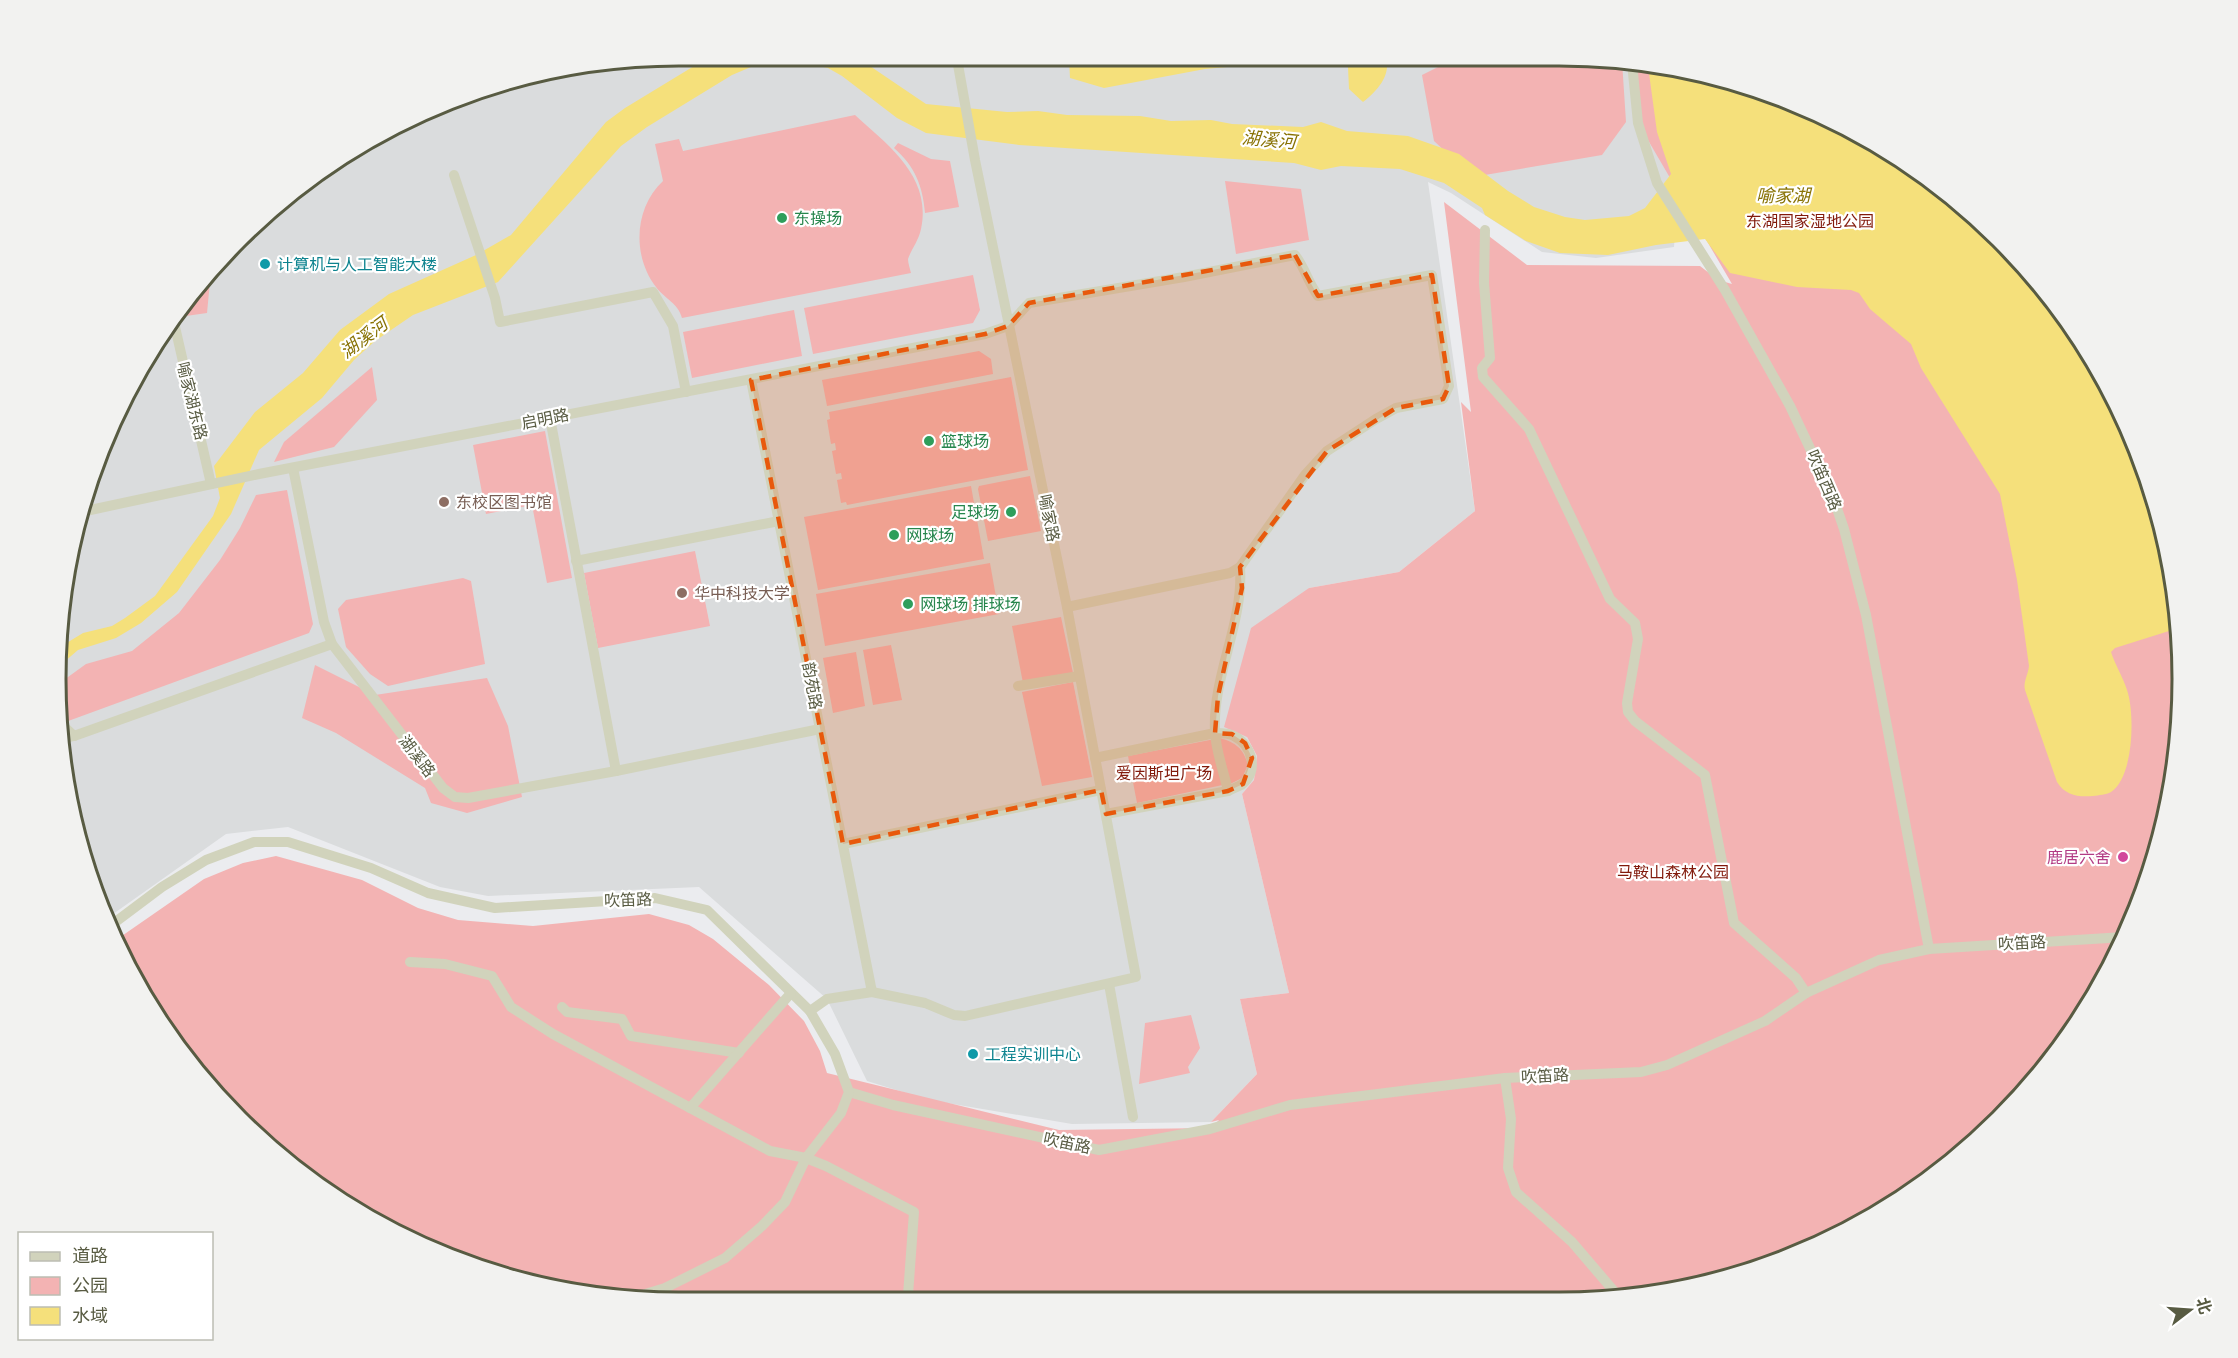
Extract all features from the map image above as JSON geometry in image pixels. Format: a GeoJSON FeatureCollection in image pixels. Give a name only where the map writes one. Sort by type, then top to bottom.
{"type":"FeatureCollection","features":[{"type":"Feature","properties":{"kind":"street","name":"喻家路"},"geometry":{"type":"LineString","coordinates":[[958,66],[1008,326],[1067,608],[1136,977],[1109,984]]}},
{"type":"Feature","properties":{"kind":"street","name":"吹笛西路"},"geometry":{"type":"LineString","coordinates":[[1633,70],[1638,123],[1657,183],[1698,247],[1790,406],[1833,497],[1860,587],[1929,949]]}},
{"type":"Feature","properties":{"kind":"street"},"geometry":{"type":"LineString","coordinates":[[454,175],[494,294],[500,322],[653,292],[673,326],[686,392]]}},
{"type":"Feature","properties":{"kind":"street"},"geometry":{"type":"LineString","coordinates":[[1485,230],[1484,283],[1490,358],[1482,368],[1483,377],[1529,429],[1610,599],[1635,623],[1638,639],[1627,703],[1628,712],[1635,721],[1705,775],[1734,923],[1796,978],[1806,993]]}},
{"type":"Feature","properties":{"kind":"street"},"geometry":{"type":"LineString","coordinates":[[1008,326],[1029,303],[1174,279],[1295,255],[1304,267],[1308,283],[1318,296],[1432,275],[1449,386],[1443,399],[1396,408],[1327,451],[1305,475],[1240,567],[1230,573],[1067,608]]}},
{"type":"Feature","properties":{"kind":"street","name":"启明路"},"geometry":{"type":"LineString","coordinates":[[90,510],[259,474],[985,334],[1008,326]]}},
{"type":"Feature","properties":{"kind":"street","name":"喻家湖东路"},"geometry":{"type":"LineString","coordinates":[[176,329],[212,484]]}},
{"type":"Feature","properties":{"kind":"street","name":"韵苑路"},"geometry":{"type":"LineString","coordinates":[[752,380],[872,992]]}},
{"type":"Feature","properties":{"kind":"street"},"geometry":{"type":"LineString","coordinates":[[550,418],[616,771]]}},
{"type":"Feature","properties":{"kind":"street"},"geometry":{"type":"LineString","coordinates":[[69,737],[332,644],[324,622],[293,468]]}},
{"type":"Feature","properties":{"kind":"street"},"geometry":{"type":"LineString","coordinates":[[576,561],[779,521]]}},
{"type":"Feature","properties":{"kind":"street"},"geometry":{"type":"LineString","coordinates":[[1228,792],[1215,733],[1218,696],[1242,588],[1240,567]]}},
{"type":"Feature","properties":{"kind":"street","name":"湖溪路"},"geometry":{"type":"LineString","coordinates":[[332,644],[443,788],[455,797],[479,796],[616,771],[820,729]]}},
{"type":"Feature","properties":{"kind":"street"},"geometry":{"type":"LineString","coordinates":[[1018,686],[1079,676]]}},
{"type":"Feature","properties":{"kind":"street"},"geometry":{"type":"LineString","coordinates":[[68,731],[74,736]]}},
{"type":"Feature","properties":{"kind":"street"},"geometry":{"type":"LineString","coordinates":[[1095,758],[1215,733],[1232,734],[1245,743],[1252,758],[1251,771],[1244,784],[1228,792],[1106,814]]}},
{"type":"Feature","properties":{"kind":"street"},"geometry":{"type":"LineString","coordinates":[[843,844],[1101,790]]}},
{"type":"Feature","properties":{"kind":"street","name":"吹笛路"},"geometry":{"type":"LineString","coordinates":[[116,921],[162,887],[206,860],[254,842],[288,842],[371,868],[428,893],[495,908],[655,898],[707,910],[810,1011],[835,1054],[849,1092],[893,1105],[1099,1150],[1210,1129],[1290,1105],[1505,1078],[1641,1072],[1667,1065],[1765,1021],[1806,993],[1879,960],[1929,949],[2115,938]]}},
{"type":"Feature","properties":{"kind":"street"},"geometry":{"type":"LineString","coordinates":[[410,962],[445,964],[492,976],[511,1007],[553,1034],[770,1151],[806,1158],[826,1166],[914,1212],[908,1292]]}},
{"type":"Feature","properties":{"kind":"street"},"geometry":{"type":"LineString","coordinates":[[810,1011],[827,999],[872,992],[926,1003],[954,1015],[965,1016],[1109,984],[1133,1117]]}},
{"type":"Feature","properties":{"kind":"street"},"geometry":{"type":"LineString","coordinates":[[690,1108],[791,993]]}},
{"type":"Feature","properties":{"kind":"street"},"geometry":{"type":"LineString","coordinates":[[562,1007],[567,1012],[622,1020],[631,1036],[739,1053]]}},
{"type":"Feature","properties":{"kind":"street"},"geometry":{"type":"LineString","coordinates":[[1505,1078],[1511,1119],[1508,1168],[1516,1192],[1572,1242],[1613,1290]]}},
{"type":"Feature","properties":{"kind":"street"},"geometry":{"type":"LineString","coordinates":[[654,1291],[725,1258],[762,1226],[785,1202],[806,1158],[841,1113],[849,1092]]}},
{"type":"Feature","properties":{"kind":"highlighted area"},"geometry":{"type":"Polygon","coordinates":[[[1295,255],[1318,296],[1432,275],[1449,386],[1443,399],[1396,408],[1327,451],[1240,567],[1242,588],[1218,696],[1215,733],[1232,734],[1245,743],[1252,758],[1243,784],[1228,791],[1106,814],[1101,790],[843,844],[751,380],[985,334],[1008,326],[1029,303],[1295,255]]]}},
{"type":"Feature","properties":{"kind":"shaded area","name":"华中科技大学"},"geometry":{"type":"Polygon","coordinates":[[[639,67],[1599,67],[1639,71],[1718,87],[1794,113],[1810,120],[1947,205],[1981,235],[1678,191],[1674,247],[1596,258],[1542,252],[1451,193],[1428,182],[1475,511],[1399,572],[1309,588],[1247,737],[1257,756],[1254,780],[1242,794],[1289,993],[1240,999],[1257,1074],[1211,1122],[1072,1124],[929,1100],[867,1081],[827,999],[699,887],[488,896],[440,887],[288,827],[226,834],[113,914],[87,838],[71,759],[67,719],[67,639],[71,599],[87,520],[99,482],[129,408],[169,338],[218,275],[246,246],[275,218],[338,169],[408,129],[482,99],[559,78],[639,67]]]}},
{"type":"Feature","properties":{"kind":"green space"},"geometry":{"type":"Polygon","coordinates":[[[1440,66],[1559,66],[1623,69],[1626,122],[1602,155],[1473,177],[1434,141],[1422,75],[1440,66]]]}},
{"type":"Feature","properties":{"kind":"green space","name":"马鞍山森林公园"},"geometry":{"type":"Polygon","coordinates":[[[1634,70],[1718,87],[1794,113],[1866,148],[1900,169],[1963,218],[2020,275],[2069,338],[2090,373],[2125,444],[2151,520],[2160,559],[2171,639],[2171,719],[2167,759],[2151,838],[2125,914],[2109,950],[2069,1020],[2020,1083],[1963,1140],[1900,1189],[1865,1210],[1794,1245],[1718,1271],[1639,1287],[1599,1291],[679,1292],[599,1287],[520,1271],[444,1245],[372,1210],[338,1189],[275,1140],[218,1083],[169,1020],[148,986],[123,935],[204,879],[243,863],[276,856],[362,880],[418,908],[458,920],[533,926],[649,914],[689,925],[713,939],[769,985],[804,1021],[820,1051],[827,1073],[1059,1130],[1211,1128],[1219,1120],[1211,1122],[1257,1074],[1240,999],[1289,993],[1242,794],[1254,780],[1257,756],[1247,737],[1224,727],[1251,628],[1309,588],[1399,572],[1475,511],[1461,402],[1471,412],[1444,202],[1527,265],[1700,266],[1718,280],[1732,284],[1638,123],[1634,70]]]}},
{"type":"Feature","properties":{"kind":"green space","name":"东操场"},"geometry":{"type":"Polygon","coordinates":[[[855,115],[905,164],[920,194],[923,210],[921,229],[908,259],[911,273],[682,318],[678,309],[656,287],[648,275],[640,247],[642,218],[646,205],[653,192],[663,181],[655,144],[679,139],[683,151],[855,115]]]}},
{"type":"Feature","properties":{"kind":"green space"},"geometry":{"type":"Polygon","coordinates":[[[898,143],[931,159],[950,161],[959,207],[925,213],[917,178],[894,148],[898,143]]]}},
{"type":"Feature","properties":{"kind":"green space"},"geometry":{"type":"Polygon","coordinates":[[[1225,181],[1301,189],[1309,240],[1236,254],[1225,181]]]}},
{"type":"Feature","properties":{"kind":"green space"},"geometry":{"type":"Polygon","coordinates":[[[973,275],[980,310],[973,323],[813,354],[804,308],[973,275]]]}},
{"type":"Feature","properties":{"kind":"green space"},"geometry":{"type":"Polygon","coordinates":[[[210,285],[207,313],[186,316],[193,306],[210,285]]]}},
{"type":"Feature","properties":{"kind":"green space"},"geometry":{"type":"Polygon","coordinates":[[[794,310],[802,356],[692,378],[683,332],[794,310]]]}},
{"type":"Feature","properties":{"kind":"green space"},"geometry":{"type":"Polygon","coordinates":[[[979,351],[991,359],[993,374],[827,406],[822,380],[979,351]]]}},
{"type":"Feature","properties":{"kind":"green space"},"geometry":{"type":"Polygon","coordinates":[[[372,367],[377,400],[334,447],[274,462],[284,442],[372,367]]]}},
{"type":"Feature","properties":{"kind":"green space","name":"篮球场"},"geometry":{"type":"Polygon","coordinates":[[[1011,377],[1028,470],[847,505],[846,502],[841,503],[837,480],[842,479],[841,473],[836,474],[832,451],[836,450],[835,443],[831,444],[827,420],[830,419],[829,412],[1011,377]]]}},
{"type":"Feature","properties":{"kind":"green space"},"geometry":{"type":"Polygon","coordinates":[[[545,431],[572,578],[547,583],[532,505],[486,514],[473,445],[545,431]]]}},
{"type":"Feature","properties":{"kind":"green space","name":"足球场"},"geometry":{"type":"Polygon","coordinates":[[[1030,476],[1041,531],[988,541],[979,486],[1030,476]]]}},
{"type":"Feature","properties":{"kind":"green space","name":"网球场"},"geometry":{"type":"Polygon","coordinates":[[[971,486],[984,559],[818,590],[804,517],[971,486]]]}},
{"type":"Feature","properties":{"kind":"green space"},"geometry":{"type":"Polygon","coordinates":[[[287,490],[313,624],[309,633],[67,721],[66,678],[86,664],[132,651],[179,613],[220,560],[240,528],[256,495],[287,490]]]}},
{"type":"Feature","properties":{"kind":"green space"},"geometry":{"type":"Polygon","coordinates":[[[695,551],[710,626],[598,648],[584,573],[695,551]]]}},
{"type":"Feature","properties":{"kind":"green space","name":"网球场 排球场"},"geometry":{"type":"Polygon","coordinates":[[[990,563],[999,614],[825,646],[816,594],[990,563]]]}},
{"type":"Feature","properties":{"kind":"green space"},"geometry":{"type":"Polygon","coordinates":[[[463,578],[471,581],[485,664],[388,686],[370,674],[346,647],[338,609],[346,600],[463,578]]]}},
{"type":"Feature","properties":{"kind":"green space"},"geometry":{"type":"Polygon","coordinates":[[[1061,617],[1073,673],[1023,683],[1012,626],[1061,617]]]}},
{"type":"Feature","properties":{"kind":"green space"},"geometry":{"type":"Polygon","coordinates":[[[891,645],[902,700],[873,705],[863,650],[891,645]]]}},
{"type":"Feature","properties":{"kind":"green space"},"geometry":{"type":"Polygon","coordinates":[[[856,652],[865,706],[833,713],[823,658],[856,652]]]}},
{"type":"Feature","properties":{"kind":"green space"},"geometry":{"type":"Polygon","coordinates":[[[315,665],[375,695],[487,678],[508,726],[522,797],[467,813],[431,803],[425,788],[336,733],[302,718],[315,665]]]}},
{"type":"Feature","properties":{"kind":"green space"},"geometry":{"type":"Polygon","coordinates":[[[1073,682],[1092,777],[1042,786],[1022,692],[1073,682]]]}},
{"type":"Feature","properties":{"kind":"green space","name":"爱因斯坦广场"},"geometry":{"type":"Polygon","coordinates":[[[1220,738],[1235,744],[1244,754],[1248,765],[1242,778],[1232,783],[1137,803],[1128,756],[1220,738]]]}},
{"type":"Feature","properties":{"kind":"green space"},"geometry":{"type":"Polygon","coordinates":[[[1191,1015],[1200,1048],[1188,1067],[1190,1073],[1139,1084],[1145,1023],[1191,1015]]]}},
{"type":"Feature","properties":{"kind":"water","name":"喻家湖"},"geometry":{"type":"Polygon","coordinates":[[[694,66],[756,66],[732,75],[647,127],[621,146],[498,282],[413,315],[375,341],[354,360],[322,398],[259,450],[231,514],[177,592],[141,623],[116,638],[78,650],[66,660],[67,643],[83,633],[112,626],[155,596],[213,516],[220,498],[214,466],[255,412],[303,373],[340,330],[389,294],[476,255],[511,235],[606,122],[694,66]]]}},
{"type":"Feature","properties":{"kind":"water","name":"喻家湖"},"geometry":{"type":"Polygon","coordinates":[[[819,66],[870,66],[926,104],[1007,112],[1038,111],[1067,115],[1140,116],[1171,121],[1211,120],[1232,124],[1303,127],[1321,122],[1347,131],[1408,136],[1459,154],[1508,191],[1534,207],[1565,217],[1585,220],[1629,216],[1645,208],[1671,174],[1657,132],[1649,73],[1718,87],[1756,99],[1830,129],[1866,148],[1900,169],[1963,218],[2020,275],[2069,338],[2109,408],[2125,444],[2151,520],[2167,599],[2170,630],[2115,648],[2111,652],[2130,700],[2132,728],[2128,759],[2119,784],[2107,794],[2082,796],[2068,793],[2057,782],[2025,690],[2029,666],[2017,580],[2000,494],[1921,368],[1911,344],[1870,309],[1859,293],[1851,290],[1797,287],[1730,273],[1705,239],[1656,245],[1608,255],[1560,253],[1526,241],[1485,215],[1482,208],[1444,183],[1400,169],[1341,166],[1321,170],[1294,163],[1019,145],[926,133],[897,118],[828,68],[819,66]]]}},
{"type":"Feature","properties":{"kind":"water"},"geometry":{"type":"Polygon","coordinates":[[[1069,66],[1238,66],[1205,69],[1104,88],[1070,78],[1069,66]]]}},
{"type":"Feature","properties":{"kind":"water"},"geometry":{"type":"Polygon","coordinates":[[[1387,66],[1382,83],[1363,102],[1349,89],[1348,67],[1387,66]]]}},
{"type":"Feature","properties":{"kind":"place","name":"东操场"},"geometry":{"type":"Point","coordinates":[782,218]}},
{"type":"Feature","properties":{"kind":"place","name":"计算机与人工智能大楼"},"geometry":{"type":"Point","coordinates":[265,264]}},
{"type":"Feature","properties":{"kind":"place","name":"篮球场"},"geometry":{"type":"Point","coordinates":[929,441]}},
{"type":"Feature","properties":{"kind":"place","name":"东校区图书馆"},"geometry":{"type":"Point","coordinates":[444,502]}},
{"type":"Feature","properties":{"kind":"place","name":"足球场"},"geometry":{"type":"Point","coordinates":[1011,512]}},
{"type":"Feature","properties":{"kind":"place","name":"网球场"},"geometry":{"type":"Point","coordinates":[894,535]}},
{"type":"Feature","properties":{"kind":"place","name":"华中科技大学"},"geometry":{"type":"Point","coordinates":[682,593]}},
{"type":"Feature","properties":{"kind":"place","name":"网球场 排球场"},"geometry":{"type":"Point","coordinates":[908,604]}},
{"type":"Feature","properties":{"kind":"place","name":"鹿居六舍"},"geometry":{"type":"Point","coordinates":[2123,857]}},
{"type":"Feature","properties":{"kind":"place","name":"工程实训中心"},"geometry":{"type":"Point","coordinates":[973,1054]}},
{"type":"Feature","properties":{"kind":"water label","name":"湖溪河"},"geometry":{"type":"Point","coordinates":[1269,140]}},
{"type":"Feature","properties":{"kind":"water label","name":"湖溪河"},"geometry":{"type":"Point","coordinates":[364,338]}},
{"type":"Feature","properties":{"kind":"park label","name":"东湖国家湿地公园"},"geometry":{"type":"Point","coordinates":[1810,221]}}]}
